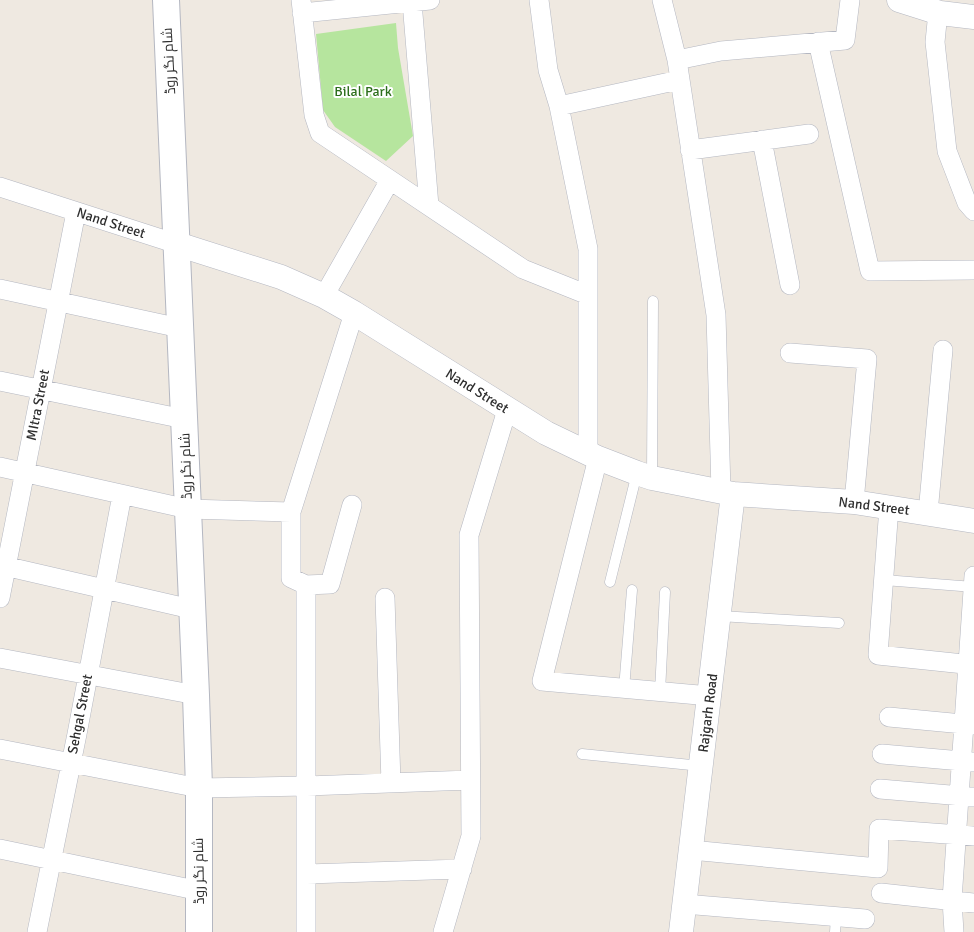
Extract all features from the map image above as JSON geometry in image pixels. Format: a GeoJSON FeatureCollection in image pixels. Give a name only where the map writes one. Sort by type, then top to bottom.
{"type":"FeatureCollection","features":[{"type":"Feature","properties":{"kind":"main road","name":"شام نگر روڈ"},"geometry":{"type":"LineString","coordinates":[[166,0],[196,695],[200,932]]}},
{"type":"Feature","properties":{"kind":"street"},"geometry":{"type":"LineString","coordinates":[[539,0],[548,70],[559,106],[588,249],[593,456],[542,681],[710,696]]}},
{"type":"Feature","properties":{"kind":"street"},"geometry":{"type":"LineString","coordinates":[[662,0],[677,60],[716,315],[727,492]]}},
{"type":"Feature","properties":{"kind":"street"},"geometry":{"type":"LineString","coordinates":[[677,60],[721,51],[845,40],[850,0]]}},
{"type":"Feature","properties":{"kind":"street"},"geometry":{"type":"LineString","coordinates":[[899,0],[938,12],[974,17]]}},
{"type":"Feature","properties":{"kind":"street"},"geometry":{"type":"LineString","coordinates":[[429,206],[421,1],[301,7],[314,115],[320,134],[523,269],[588,295]]}},
{"type":"Feature","properties":{"kind":"street"},"geometry":{"type":"LineString","coordinates":[[938,12],[935,42],[947,151],[967,203],[974,211]]}},
{"type":"Feature","properties":{"kind":"street"},"geometry":{"type":"LineString","coordinates":[[818,42],[870,271],[974,270]]}},
{"type":"Feature","properties":{"kind":"street"},"geometry":{"type":"LineString","coordinates":[[559,106],[679,80]]}},
{"type":"Feature","properties":{"kind":"street"},"geometry":{"type":"LineString","coordinates":[[690,150],[809,134]]}},
{"type":"Feature","properties":{"kind":"street"},"geometry":{"type":"LineString","coordinates":[[762,140],[790,285]]}},
{"type":"Feature","properties":{"kind":"street"},"geometry":{"type":"LineString","coordinates":[[324,296],[390,180]]}},
{"type":"Feature","properties":{"kind":"street","name":"Nand Street"},"geometry":{"type":"LineString","coordinates":[[0,187],[280,277],[324,296],[546,434],[593,456],[644,475],[727,492],[854,502],[974,522]]}},
{"type":"Feature","properties":{"kind":"street","name":"MItra Street"},"geometry":{"type":"LineString","coordinates":[[0,598],[3,566],[25,473],[76,212]]}},
{"type":"Feature","properties":{"kind":"street"},"geometry":{"type":"LineString","coordinates":[[0,289],[180,328]]}},
{"type":"Feature","properties":{"kind":"street"},"geometry":{"type":"LineString","coordinates":[[352,505],[330,584],[306,585],[290,578],[291,512],[354,314]]}},
{"type":"Feature","properties":{"kind":"street"},"geometry":{"type":"LineString","coordinates":[[928,513],[943,350]]}},
{"type":"Feature","properties":{"kind":"street"},"geometry":{"type":"LineString","coordinates":[[790,353],[867,358],[854,502]]}},
{"type":"Feature","properties":{"kind":"street"},"geometry":{"type":"LineString","coordinates":[[0,381],[184,419]]}},
{"type":"Feature","properties":{"kind":"street"},"geometry":{"type":"LineString","coordinates":[[442,932],[471,836],[468,535],[508,410]]}},
{"type":"Feature","properties":{"kind":"street"},"geometry":{"type":"LineString","coordinates":[[0,467],[188,509],[291,512]]}},
{"type":"Feature","properties":{"kind":"street","name":"Rajgarh Road"},"geometry":{"type":"LineString","coordinates":[[681,932],[719,616],[727,492]]}},
{"type":"Feature","properties":{"kind":"street","name":"Sehgal Street"},"geometry":{"type":"LineString","coordinates":[[37,932],[122,495]]}},
{"type":"Feature","properties":{"kind":"street"},"geometry":{"type":"LineString","coordinates":[[889,507],[878,655],[971,665]]}},
{"type":"Feature","properties":{"kind":"street"},"geometry":{"type":"LineString","coordinates":[[3,566],[191,609]]}},
{"type":"Feature","properties":{"kind":"street"},"geometry":{"type":"LineString","coordinates":[[954,932],[952,900],[965,835],[974,583]]}},
{"type":"Feature","properties":{"kind":"street"},"geometry":{"type":"LineString","coordinates":[[306,585],[306,932]]}},
{"type":"Feature","properties":{"kind":"street"},"geometry":{"type":"LineString","coordinates":[[385,598],[391,783]]}},
{"type":"Feature","properties":{"kind":"street"},"geometry":{"type":"LineString","coordinates":[[0,658],[196,695]]}},
{"type":"Feature","properties":{"kind":"street"},"geometry":{"type":"LineString","coordinates":[[889,717],[969,724]]}},
{"type":"Feature","properties":{"kind":"street"},"geometry":{"type":"LineString","coordinates":[[0,749],[198,788],[470,780]]}},
{"type":"Feature","properties":{"kind":"street"},"geometry":{"type":"LineString","coordinates":[[882,754],[968,762]]}},
{"type":"Feature","properties":{"kind":"street"},"geometry":{"type":"LineString","coordinates":[[880,789],[967,797]]}},
{"type":"Feature","properties":{"kind":"street"},"geometry":{"type":"LineString","coordinates":[[691,850],[878,868],[879,829],[965,835]]}},
{"type":"Feature","properties":{"kind":"street"},"geometry":{"type":"LineString","coordinates":[[0,849],[200,891]]}},
{"type":"Feature","properties":{"kind":"street"},"geometry":{"type":"LineString","coordinates":[[307,874],[462,869]]}},
{"type":"Feature","properties":{"kind":"street"},"geometry":{"type":"LineString","coordinates":[[881,893],[974,903]]}},
{"type":"Feature","properties":{"kind":"street"},"geometry":{"type":"LineString","coordinates":[[684,904],[835,924],[865,919]]}},
{"type":"Feature","properties":{"kind":"lane"},"geometry":{"type":"LineString","coordinates":[[610,582],[644,475],[653,300]]}},
{"type":"Feature","properties":{"kind":"lane"},"geometry":{"type":"LineString","coordinates":[[884,580],[974,583]]}},
{"type":"Feature","properties":{"kind":"lane"},"geometry":{"type":"LineString","coordinates":[[624,689],[632,590]]}},
{"type":"Feature","properties":{"kind":"lane"},"geometry":{"type":"LineString","coordinates":[[660,692],[665,592]]}},
{"type":"Feature","properties":{"kind":"lane"},"geometry":{"type":"LineString","coordinates":[[719,616],[839,623]]}},
{"type":"Feature","properties":{"kind":"lane"},"geometry":{"type":"LineString","coordinates":[[582,754],[702,766]]}},
{"type":"Feature","properties":{"kind":"green space","name":"Bilal Park"},"geometry":{"type":"Polygon","coordinates":[[[396,23],[398,48],[413,136],[386,161],[335,127],[323,110],[316,34],[396,23]]]}}]}
